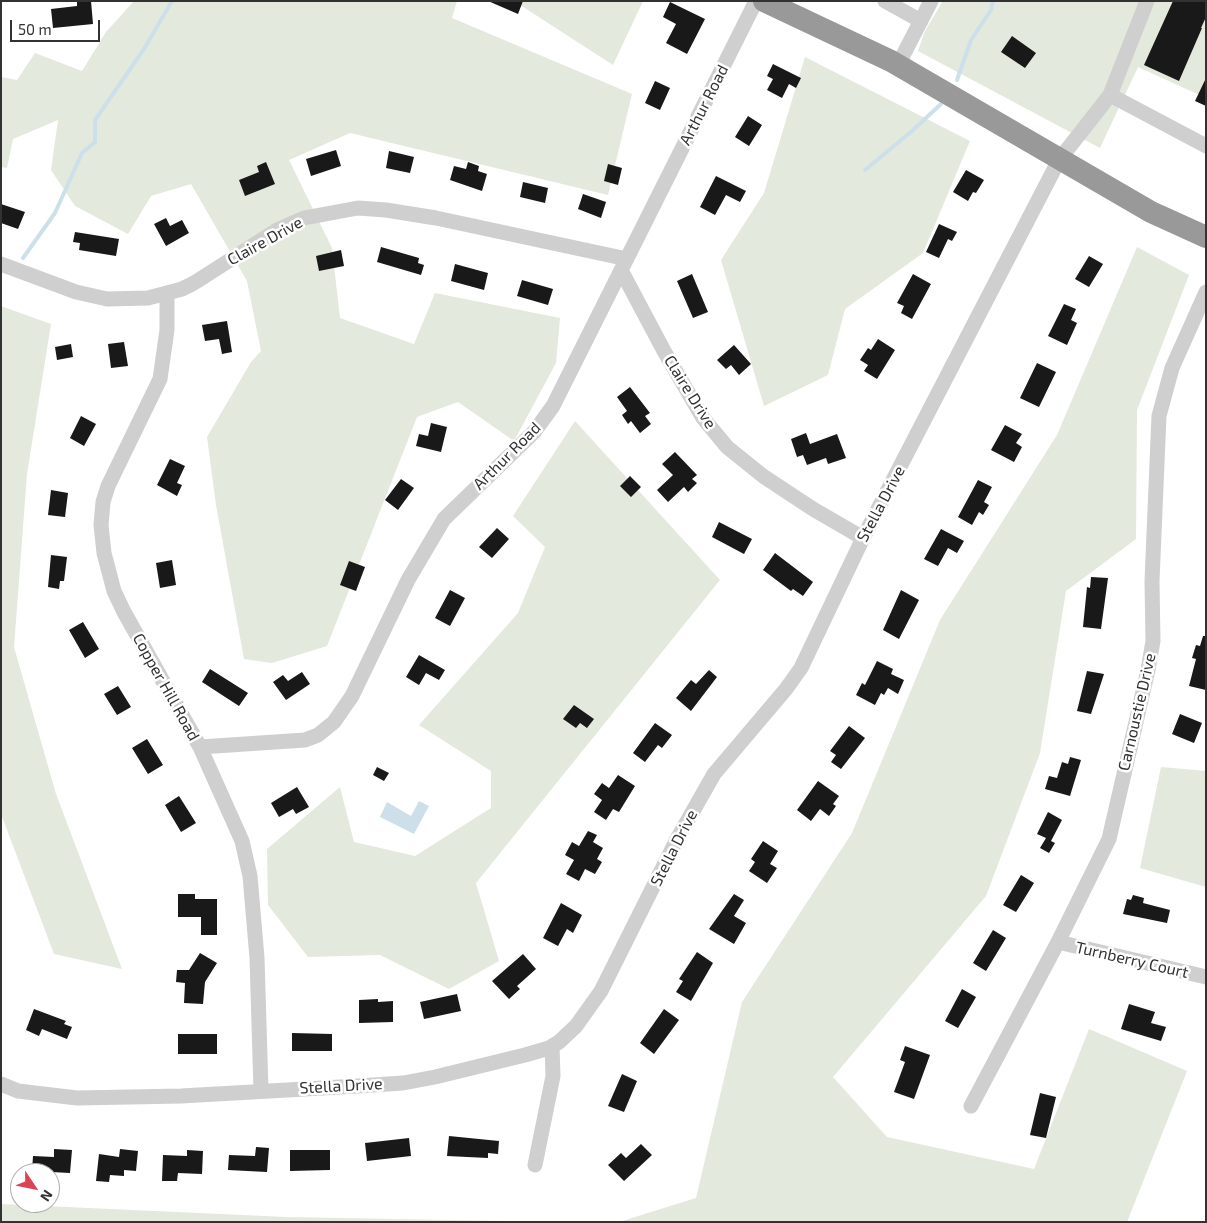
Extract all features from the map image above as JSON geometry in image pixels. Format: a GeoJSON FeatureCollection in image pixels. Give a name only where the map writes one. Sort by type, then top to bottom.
{"type":"FeatureCollection","features":[{"type":"Feature","properties":{"kind":"highway"},"geometry":{"type":"LineString","coordinates":[[764,1],[840,35],[898,64],[1059,160],[1151,212],[1206,237]]}},
{"type":"Feature","properties":{"kind":"street","name":"Arthur Road"},"geometry":{"type":"LineString","coordinates":[[200,748],[304,740],[318,735],[334,722],[352,696],[408,580],[444,519],[534,432],[554,406],[756,1]]}},
{"type":"Feature","properties":{"kind":"street"},"geometry":{"type":"LineString","coordinates":[[898,64],[931,1]]}},
{"type":"Feature","properties":{"kind":"street","name":"Stella Drive"},"geometry":{"type":"LineString","coordinates":[[1,1084],[18,1091],[77,1098],[181,1096],[404,1083],[525,1055],[552,1046],[576,1026],[600,991],[676,841],[714,774],[786,689],[801,668],[863,538],[1059,160],[1110,95],[1147,1]]}},
{"type":"Feature","properties":{"kind":"street"},"geometry":{"type":"LineString","coordinates":[[894,3],[921,21]]}},
{"type":"Feature","properties":{"kind":"street"},"geometry":{"type":"LineString","coordinates":[[1110,95],[1206,146]]}},
{"type":"Feature","properties":{"kind":"street","name":"Claire Drive"},"geometry":{"type":"LineString","coordinates":[[1,264],[76,292],[107,299],[139,298],[167,294],[194,283],[277,230],[304,218],[358,208],[386,210],[436,218],[624,265],[664,351],[703,418],[727,447],[778,485],[863,538]]}},
{"type":"Feature","properties":{"kind":"street","name":"Carnoustie Drive"},"geometry":{"type":"LineString","coordinates":[[971,1106],[1058,942],[1109,839],[1153,641],[1152,582],[1159,416],[1172,368],[1206,292]]}},
{"type":"Feature","properties":{"kind":"street","name":"Copper Hill Road"},"geometry":{"type":"LineString","coordinates":[[167,294],[164,361],[160,380],[108,486],[103,502],[101,525],[104,553],[114,591],[200,748],[242,841],[250,876],[257,958],[261,1090]]}},
{"type":"Feature","properties":{"kind":"street","name":"Turnberry Court"},"geometry":{"type":"LineString","coordinates":[[1058,942],[1206,977]]}},
{"type":"Feature","properties":{"kind":"street"},"geometry":{"type":"LineString","coordinates":[[535,1165],[553,1076],[552,1046]]}},
{"type":"Feature","properties":{"kind":"shaded area"},"geometry":{"type":"Polygon","coordinates":[[[134,1],[457,1],[452,18],[632,94],[608,195],[350,133],[289,160],[332,248],[340,318],[414,344],[435,293],[560,318],[556,363],[514,441],[458,402],[417,417],[327,646],[272,663],[244,659],[216,505],[207,437],[251,362],[261,351],[247,281],[191,184],[151,196],[128,234],[75,206],[51,170],[58,120],[13,139],[7,168],[1,167],[1,77],[17,80],[35,53],[82,71],[106,32],[134,1]]]}},
{"type":"Feature","properties":{"kind":"shaded area"},"geometry":{"type":"Polygon","coordinates":[[[514,1],[643,1],[613,65],[514,1]]]}},
{"type":"Feature","properties":{"kind":"shaded area"},"geometry":{"type":"Polygon","coordinates":[[[943,1],[1206,1],[1206,98],[1138,67],[1100,148],[918,51],[925,31],[943,1]]]}},
{"type":"Feature","properties":{"kind":"shaded area"},"geometry":{"type":"Polygon","coordinates":[[[805,57],[970,141],[923,253],[845,309],[828,375],[764,406],[721,260],[764,193],[805,57]]]}},
{"type":"Feature","properties":{"kind":"shaded area"},"geometry":{"type":"Polygon","coordinates":[[[1137,247],[1189,275],[1137,410],[1136,539],[1066,591],[1040,753],[986,896],[833,1077],[887,1137],[1034,1169],[1089,1029],[1187,1071],[1127,1222],[619,1222],[696,1198],[742,1002],[852,833],[940,620],[1057,435],[1137,247]]]}},
{"type":"Feature","properties":{"kind":"shaded area"},"geometry":{"type":"Polygon","coordinates":[[[1,306],[51,324],[27,474],[14,647],[56,794],[122,969],[54,954],[1,814],[1,306]]]}},
{"type":"Feature","properties":{"kind":"shaded area"},"geometry":{"type":"Polygon","coordinates":[[[575,421],[720,580],[476,883],[499,961],[449,989],[380,955],[308,957],[268,905],[267,849],[340,787],[354,842],[415,856],[491,808],[491,771],[419,725],[518,613],[545,547],[513,516],[575,421]]]}},
{"type":"Feature","properties":{"kind":"shaded area"},"geometry":{"type":"Polygon","coordinates":[[[1161,767],[1206,771],[1206,887],[1140,868],[1161,767]]]}},
{"type":"Feature","properties":{"kind":"shaded area"},"geometry":{"type":"Polygon","coordinates":[[[1,1204],[10,1204],[10,1213],[60,1213],[60,1207],[286,1217],[562,1222],[1,1222],[1,1204]]]}},
{"type":"Feature","properties":{"kind":"water"},"geometry":{"type":"Polygon","coordinates":[[[419,801],[429,806],[414,834],[380,817],[387,802],[411,816],[419,801]]]}},
{"type":"Feature","properties":{"kind":"building"},"geometry":{"type":"Polygon","coordinates":[[[77,1],[91,1],[93,24],[53,28],[51,9],[77,6],[77,1]]]}},
{"type":"Feature","properties":{"kind":"building"},"geometry":{"type":"Polygon","coordinates":[[[488,1],[523,1],[518,14],[488,1]]]}},
{"type":"Feature","properties":{"kind":"building"},"geometry":{"type":"Polygon","coordinates":[[[1173,1],[1206,1],[1206,17],[1179,81],[1144,65],[1173,1]]]}},
{"type":"Feature","properties":{"kind":"building"},"geometry":{"type":"Polygon","coordinates":[[[670,2],[705,19],[687,54],[666,43],[676,24],[663,17],[670,2]]]}},
{"type":"Feature","properties":{"kind":"building"},"geometry":{"type":"Polygon","coordinates":[[[1012,36],[1036,53],[1025,68],[1001,52],[1012,36]]]}},
{"type":"Feature","properties":{"kind":"building"},"geometry":{"type":"Polygon","coordinates":[[[773,64],[801,78],[796,88],[789,84],[782,98],[767,90],[773,79],[767,76],[773,64]]]}},
{"type":"Feature","properties":{"kind":"building"},"geometry":{"type":"Polygon","coordinates":[[[1206,78],[1206,106],[1195,101],[1206,78]]]}},
{"type":"Feature","properties":{"kind":"building"},"geometry":{"type":"Polygon","coordinates":[[[655,81],[670,88],[660,110],[645,103],[655,81]]]}},
{"type":"Feature","properties":{"kind":"building"},"geometry":{"type":"Polygon","coordinates":[[[748,116],[762,125],[749,146],[735,137],[748,116]]]}},
{"type":"Feature","properties":{"kind":"building"},"geometry":{"type":"Polygon","coordinates":[[[336,150],[341,166],[311,176],[306,159],[336,150]]]}},
{"type":"Feature","properties":{"kind":"building"},"geometry":{"type":"Polygon","coordinates":[[[389,151],[414,157],[410,173],[386,168],[389,151]]]}},
{"type":"Feature","properties":{"kind":"building"},"geometry":{"type":"Polygon","coordinates":[[[266,162],[275,184],[245,196],[239,180],[259,172],[257,166],[266,162]]]}},
{"type":"Feature","properties":{"kind":"building"},"geometry":{"type":"Polygon","coordinates":[[[468,162],[479,166],[478,171],[487,174],[482,191],[450,180],[454,166],[466,169],[468,162]]]}},
{"type":"Feature","properties":{"kind":"building"},"geometry":{"type":"Polygon","coordinates":[[[608,164],[622,168],[618,185],[604,181],[608,164]]]}},
{"type":"Feature","properties":{"kind":"building"},"geometry":{"type":"Polygon","coordinates":[[[966,170],[984,180],[976,193],[973,192],[968,201],[953,192],[966,170]]]}},
{"type":"Feature","properties":{"kind":"building"},"geometry":{"type":"Polygon","coordinates":[[[716,176],[746,191],[740,202],[726,195],[715,215],[700,207],[716,176]]]}},
{"type":"Feature","properties":{"kind":"building"},"geometry":{"type":"Polygon","coordinates":[[[523,182],[548,188],[545,203],[520,197],[523,182]]]}},
{"type":"Feature","properties":{"kind":"building"},"geometry":{"type":"Polygon","coordinates":[[[583,194],[606,202],[601,218],[578,209],[583,194]]]}},
{"type":"Feature","properties":{"kind":"building"},"geometry":{"type":"Polygon","coordinates":[[[1,204],[25,212],[18,229],[1,223],[1,204]]]}},
{"type":"Feature","properties":{"kind":"building"},"geometry":{"type":"Polygon","coordinates":[[[166,218],[170,226],[182,220],[189,233],[166,246],[154,224],[166,218]]]}},
{"type":"Feature","properties":{"kind":"building"},"geometry":{"type":"Polygon","coordinates":[[[939,224],[957,232],[952,241],[948,239],[939,258],[926,252],[939,224]]]}},
{"type":"Feature","properties":{"kind":"building"},"geometry":{"type":"Polygon","coordinates":[[[75,232],[119,239],[116,256],[79,250],[80,243],[73,242],[75,232]]]}},
{"type":"Feature","properties":{"kind":"building"},"geometry":{"type":"Polygon","coordinates":[[[381,247],[419,258],[418,263],[424,265],[421,275],[377,262],[381,247]]]}},
{"type":"Feature","properties":{"kind":"building"},"geometry":{"type":"Polygon","coordinates":[[[341,250],[344,266],[319,271],[316,256],[341,250]]]}},
{"type":"Feature","properties":{"kind":"building"},"geometry":{"type":"Polygon","coordinates":[[[1089,256],[1103,264],[1089,287],[1075,279],[1089,256]]]}},
{"type":"Feature","properties":{"kind":"building"},"geometry":{"type":"Polygon","coordinates":[[[455,264],[488,273],[484,290],[451,281],[455,264]]]}},
{"type":"Feature","properties":{"kind":"building"},"geometry":{"type":"Polygon","coordinates":[[[692,274],[708,312],[693,318],[677,281],[692,274]]]}},
{"type":"Feature","properties":{"kind":"building"},"geometry":{"type":"Polygon","coordinates":[[[913,274],[931,284],[912,319],[901,313],[904,306],[897,303],[913,274]]]}},
{"type":"Feature","properties":{"kind":"building"},"geometry":{"type":"Polygon","coordinates":[[[522,280],[553,289],[548,305],[517,296],[522,280]]]}},
{"type":"Feature","properties":{"kind":"building"},"geometry":{"type":"Polygon","coordinates":[[[1064,304],[1076,309],[1071,320],[1077,323],[1067,345],[1048,336],[1064,304]]]}},
{"type":"Feature","properties":{"kind":"building"},"geometry":{"type":"Polygon","coordinates":[[[227,321],[232,352],[222,354],[219,339],[205,341],[202,325],[227,321]]]}},
{"type":"Feature","properties":{"kind":"building"},"geometry":{"type":"Polygon","coordinates":[[[878,339],[895,350],[877,379],[864,371],[868,365],[860,360],[868,348],[871,350],[878,339]]]}},
{"type":"Feature","properties":{"kind":"building"},"geometry":{"type":"Polygon","coordinates":[[[124,342],[128,366],[111,368],[108,344],[124,342]]]}},
{"type":"Feature","properties":{"kind":"building"},"geometry":{"type":"Polygon","coordinates":[[[71,344],[73,357],[57,360],[55,347],[71,344]]]}},
{"type":"Feature","properties":{"kind":"building"},"geometry":{"type":"Polygon","coordinates":[[[734,345],[751,364],[739,375],[731,365],[726,369],[717,360],[734,345]]]}},
{"type":"Feature","properties":{"kind":"building"},"geometry":{"type":"Polygon","coordinates":[[[1037,363],[1056,372],[1039,407],[1020,398],[1037,363]]]}},
{"type":"Feature","properties":{"kind":"building"},"geometry":{"type":"Polygon","coordinates":[[[630,387],[650,413],[645,416],[651,424],[640,433],[631,421],[628,424],[622,415],[627,411],[617,397],[630,387]]]}},
{"type":"Feature","properties":{"kind":"building"},"geometry":{"type":"Polygon","coordinates":[[[81,416],[96,424],[84,446],[70,438],[81,416]]]}},
{"type":"Feature","properties":{"kind":"building"},"geometry":{"type":"Polygon","coordinates":[[[431,423],[447,427],[441,452],[416,446],[419,434],[428,436],[431,423]]]}},
{"type":"Feature","properties":{"kind":"building"},"geometry":{"type":"Polygon","coordinates":[[[1005,425],[1022,434],[1016,443],[1022,447],[1014,462],[991,450],[1005,425]]]}},
{"type":"Feature","properties":{"kind":"building"},"geometry":{"type":"Polygon","coordinates":[[[806,433],[810,444],[837,434],[846,458],[828,464],[826,458],[807,465],[803,455],[797,457],[791,439],[806,433]]]}},
{"type":"Feature","properties":{"kind":"building"},"geometry":{"type":"Polygon","coordinates":[[[675,452],[697,475],[692,479],[697,483],[688,492],[684,487],[668,502],[657,490],[673,475],[662,464],[675,452]]]}},
{"type":"Feature","properties":{"kind":"building"},"geometry":{"type":"Polygon","coordinates":[[[170,459],[185,466],[177,483],[182,485],[177,496],[157,485],[170,459]]]}},
{"type":"Feature","properties":{"kind":"building"},"geometry":{"type":"Polygon","coordinates":[[[630,476],[641,487],[631,497],[620,486],[630,476]]]}},
{"type":"Feature","properties":{"kind":"building"},"geometry":{"type":"Polygon","coordinates":[[[401,479],[414,488],[398,510],[385,500],[401,479]]]}},
{"type":"Feature","properties":{"kind":"building"},"geometry":{"type":"Polygon","coordinates":[[[978,480],[992,487],[984,502],[989,505],[983,515],[979,512],[972,525],[958,517],[978,480]]]}},
{"type":"Feature","properties":{"kind":"building"},"geometry":{"type":"Polygon","coordinates":[[[51,490],[68,493],[65,517],[48,515],[51,490]]]}},
{"type":"Feature","properties":{"kind":"building"},"geometry":{"type":"Polygon","coordinates":[[[719,522],[752,539],[744,554],[712,537],[719,522]]]}},
{"type":"Feature","properties":{"kind":"building"},"geometry":{"type":"Polygon","coordinates":[[[497,528],[509,539],[492,558],[479,547],[497,528]]]}},
{"type":"Feature","properties":{"kind":"building"},"geometry":{"type":"Polygon","coordinates":[[[941,529],[964,541],[957,553],[948,548],[938,566],[924,559],[941,529]]]}},
{"type":"Feature","properties":{"kind":"building"},"geometry":{"type":"Polygon","coordinates":[[[775,553],[813,582],[803,596],[793,589],[791,591],[763,570],[775,553]]]}},
{"type":"Feature","properties":{"kind":"building"},"geometry":{"type":"Polygon","coordinates":[[[51,555],[67,557],[64,581],[60,581],[59,589],[48,587],[51,555]]]}},
{"type":"Feature","properties":{"kind":"building"},"geometry":{"type":"Polygon","coordinates":[[[172,560],[176,585],[160,588],[156,563],[172,560]]]}},
{"type":"Feature","properties":{"kind":"building"},"geometry":{"type":"Polygon","coordinates":[[[349,561],[365,567],[356,591],[340,585],[349,561]]]}},
{"type":"Feature","properties":{"kind":"building"},"geometry":{"type":"Polygon","coordinates":[[[1091,577],[1108,578],[1101,629],[1083,627],[1087,587],[1090,588],[1091,577]]]}},
{"type":"Feature","properties":{"kind":"building"},"geometry":{"type":"Polygon","coordinates":[[[450,590],[465,598],[450,626],[435,618],[450,590]]]}},
{"type":"Feature","properties":{"kind":"building"},"geometry":{"type":"Polygon","coordinates":[[[901,590],[919,600],[899,639],[883,630],[901,590]]]}},
{"type":"Feature","properties":{"kind":"building"},"geometry":{"type":"Polygon","coordinates":[[[83,622],[99,649],[85,658],[69,630],[83,622]]]}},
{"type":"Feature","properties":{"kind":"building"},"geometry":{"type":"Polygon","coordinates":[[[1203,636],[1206,636],[1206,690],[1189,686],[1196,659],[1192,658],[1196,645],[1200,646],[1203,636]]]}},
{"type":"Feature","properties":{"kind":"building"},"geometry":{"type":"Polygon","coordinates":[[[419,655],[445,670],[439,680],[426,673],[419,685],[406,677],[419,655]]]}},
{"type":"Feature","properties":{"kind":"building"},"geometry":{"type":"Polygon","coordinates":[[[877,661],[893,669],[891,674],[904,680],[898,694],[888,688],[884,695],[881,693],[875,705],[856,695],[862,683],[865,685],[877,661]]]}},
{"type":"Feature","properties":{"kind":"building"},"geometry":{"type":"Polygon","coordinates":[[[210,669],[248,693],[239,706],[202,682],[210,669]]]}},
{"type":"Feature","properties":{"kind":"building"},"geometry":{"type":"Polygon","coordinates":[[[709,670],[717,677],[691,711],[676,698],[691,680],[696,684],[709,670]]]}},
{"type":"Feature","properties":{"kind":"building"},"geometry":{"type":"Polygon","coordinates":[[[1087,671],[1104,674],[1091,714],[1077,711],[1087,671]]]}},
{"type":"Feature","properties":{"kind":"building"},"geometry":{"type":"Polygon","coordinates":[[[302,672],[310,684],[286,700],[273,682],[283,675],[288,681],[302,672]]]}},
{"type":"Feature","properties":{"kind":"building"},"geometry":{"type":"Polygon","coordinates":[[[118,686],[131,707],[117,715],[104,694],[118,686]]]}},
{"type":"Feature","properties":{"kind":"building"},"geometry":{"type":"Polygon","coordinates":[[[574,705],[594,719],[587,728],[580,723],[576,728],[563,719],[574,705]]]}},
{"type":"Feature","properties":{"kind":"building"},"geometry":{"type":"Polygon","coordinates":[[[1180,714],[1202,723],[1194,743],[1172,734],[1180,714]]]}},
{"type":"Feature","properties":{"kind":"building"},"geometry":{"type":"Polygon","coordinates":[[[655,723],[672,735],[662,748],[658,745],[645,762],[633,753],[655,723]]]}},
{"type":"Feature","properties":{"kind":"building"},"geometry":{"type":"Polygon","coordinates":[[[849,726],[865,738],[841,769],[831,762],[836,755],[830,751],[849,726]]]}},
{"type":"Feature","properties":{"kind":"building"},"geometry":{"type":"Polygon","coordinates":[[[147,739],[163,765],[148,774],[132,748],[147,739]]]}},
{"type":"Feature","properties":{"kind":"building"},"geometry":{"type":"Polygon","coordinates":[[[1070,757],[1081,760],[1070,796],[1045,789],[1049,776],[1057,778],[1062,762],[1068,764],[1070,757]]]}},
{"type":"Feature","properties":{"kind":"building"},"geometry":{"type":"Polygon","coordinates":[[[377,767],[389,773],[384,781],[373,775],[377,767]]]}},
{"type":"Feature","properties":{"kind":"building"},"geometry":{"type":"Polygon","coordinates":[[[618,775],[635,786],[619,812],[613,809],[606,820],[594,812],[602,800],[594,794],[602,783],[609,788],[618,775]]]}},
{"type":"Feature","properties":{"kind":"building"},"geometry":{"type":"Polygon","coordinates":[[[818,781],[839,796],[833,804],[836,806],[829,816],[820,809],[811,821],[797,810],[818,781]]]}},
{"type":"Feature","properties":{"kind":"building"},"geometry":{"type":"Polygon","coordinates":[[[297,787],[309,807],[296,814],[293,809],[279,817],[271,803],[297,787]]]}},
{"type":"Feature","properties":{"kind":"building"},"geometry":{"type":"Polygon","coordinates":[[[179,796],[196,823],[181,832],[165,805],[179,796]]]}},
{"type":"Feature","properties":{"kind":"building"},"geometry":{"type":"Polygon","coordinates":[[[1048,812],[1062,820],[1051,841],[1055,843],[1049,853],[1040,848],[1046,838],[1037,834],[1048,812]]]}},
{"type":"Feature","properties":{"kind":"building"},"geometry":{"type":"Polygon","coordinates":[[[588,831],[597,835],[593,842],[603,848],[597,859],[602,862],[595,874],[585,869],[579,881],[566,874],[574,860],[565,855],[572,842],[579,846],[588,831]]]}},
{"type":"Feature","properties":{"kind":"building"},"geometry":{"type":"Polygon","coordinates":[[[763,841],[778,851],[770,864],[777,868],[767,883],[749,871],[755,862],[751,859],[763,841]]]}},
{"type":"Feature","properties":{"kind":"building"},"geometry":{"type":"Polygon","coordinates":[[[1021,875],[1034,883],[1016,912],[1003,905],[1021,875]]]}},
{"type":"Feature","properties":{"kind":"building"},"geometry":{"type":"Polygon","coordinates":[[[178,894],[195,894],[195,899],[217,899],[217,935],[201,935],[201,917],[178,917],[178,894]]]}},
{"type":"Feature","properties":{"kind":"building"},"geometry":{"type":"Polygon","coordinates":[[[734,894],[744,900],[734,916],[746,923],[734,944],[709,929],[734,894]]]}},
{"type":"Feature","properties":{"kind":"building"},"geometry":{"type":"Polygon","coordinates":[[[1133,895],[1144,898],[1143,903],[1170,910],[1167,923],[1123,914],[1127,899],[1131,900],[1133,895]]]}},
{"type":"Feature","properties":{"kind":"building"},"geometry":{"type":"Polygon","coordinates":[[[561,903],[582,915],[573,933],[567,929],[558,946],[543,938],[561,903]]]}},
{"type":"Feature","properties":{"kind":"building"},"geometry":{"type":"Polygon","coordinates":[[[993,930],[1006,938],[986,971],[973,963],[993,930]]]}},
{"type":"Feature","properties":{"kind":"building"},"geometry":{"type":"Polygon","coordinates":[[[697,952],[713,963],[691,1001],[676,992],[683,981],[679,979],[697,952]]]}},
{"type":"Feature","properties":{"kind":"building"},"geometry":{"type":"Polygon","coordinates":[[[200,953],[217,963],[205,982],[203,1004],[184,1003],[185,983],[176,982],[177,970],[189,970],[200,953]]]}},
{"type":"Feature","properties":{"kind":"building"},"geometry":{"type":"Polygon","coordinates":[[[523,954],[536,969],[517,986],[520,989],[509,999],[492,981],[523,954]]]}},
{"type":"Feature","properties":{"kind":"building"},"geometry":{"type":"Polygon","coordinates":[[[962,989],[976,997],[958,1028],[945,1021],[962,989]]]}},
{"type":"Feature","properties":{"kind":"building"},"geometry":{"type":"Polygon","coordinates":[[[457,994],[461,1011],[424,1019],[420,1002],[457,994]]]}},
{"type":"Feature","properties":{"kind":"building"},"geometry":{"type":"Polygon","coordinates":[[[378,999],[378,1002],[393,1001],[393,1022],[359,1023],[359,1000],[378,999]]]}},
{"type":"Feature","properties":{"kind":"building"},"geometry":{"type":"Polygon","coordinates":[[[1129,1004],[1155,1012],[1151,1023],[1166,1027],[1161,1041],[1121,1029],[1129,1004]]]}},
{"type":"Feature","properties":{"kind":"building"},"geometry":{"type":"Polygon","coordinates":[[[34,1009],[66,1021],[64,1024],[72,1027],[67,1039],[42,1029],[39,1036],[26,1030],[34,1009]]]}},
{"type":"Feature","properties":{"kind":"building"},"geometry":{"type":"Polygon","coordinates":[[[664,1009],[679,1020],[654,1054],[640,1043],[664,1009]]]}},
{"type":"Feature","properties":{"kind":"building"},"geometry":{"type":"Polygon","coordinates":[[[292,1033],[332,1034],[332,1051],[292,1051],[292,1033]]]}},
{"type":"Feature","properties":{"kind":"building"},"geometry":{"type":"Polygon","coordinates":[[[178,1034],[217,1034],[217,1054],[178,1054],[178,1034]]]}},
{"type":"Feature","properties":{"kind":"building"},"geometry":{"type":"Polygon","coordinates":[[[905,1046],[930,1055],[914,1099],[894,1092],[905,1062],[900,1060],[905,1046]]]}},
{"type":"Feature","properties":{"kind":"building"},"geometry":{"type":"Polygon","coordinates":[[[622,1074],[637,1081],[624,1112],[608,1106],[622,1074]]]}},
{"type":"Feature","properties":{"kind":"building"},"geometry":{"type":"Polygon","coordinates":[[[1040,1093],[1056,1097],[1046,1138],[1030,1135],[1040,1093]]]}},
{"type":"Feature","properties":{"kind":"building"},"geometry":{"type":"Polygon","coordinates":[[[449,1136],[499,1141],[498,1154],[488,1153],[488,1158],[447,1156],[449,1136]]]}},
{"type":"Feature","properties":{"kind":"building"},"geometry":{"type":"Polygon","coordinates":[[[409,1138],[411,1156],[367,1161],[365,1143],[409,1138]]]}},
{"type":"Feature","properties":{"kind":"building"},"geometry":{"type":"Polygon","coordinates":[[[641,1144],[652,1155],[624,1181],[608,1165],[621,1153],[626,1158],[641,1144]]]}},
{"type":"Feature","properties":{"kind":"building"},"geometry":{"type":"Polygon","coordinates":[[[256,1147],[269,1148],[267,1172],[228,1170],[229,1155],[255,1156],[256,1147]]]}},
{"type":"Feature","properties":{"kind":"building"},"geometry":{"type":"Polygon","coordinates":[[[54,1149],[72,1150],[70,1173],[60,1172],[60,1163],[33,1163],[33,1156],[54,1157],[54,1149]]]}},
{"type":"Feature","properties":{"kind":"building"},"geometry":{"type":"Polygon","coordinates":[[[120,1149],[138,1151],[136,1171],[124,1170],[124,1176],[110,1175],[109,1182],[96,1181],[99,1154],[119,1157],[120,1149]]]}},
{"type":"Feature","properties":{"kind":"building"},"geometry":{"type":"Polygon","coordinates":[[[187,1150],[203,1151],[202,1174],[178,1173],[177,1181],[162,1181],[163,1155],[187,1156],[187,1150]]]}},
{"type":"Feature","properties":{"kind":"building"},"geometry":{"type":"Polygon","coordinates":[[[290,1150],[330,1150],[330,1170],[290,1171],[290,1150]]]}},
{"type":"Feature","properties":{"kind":"waterway"},"geometry":{"type":"LineString","coordinates":[[23,258],[55,213],[82,153],[95,142],[95,120],[144,49],[172,1]]}},
{"type":"Feature","properties":{"kind":"waterway"},"geometry":{"type":"LineString","coordinates":[[957,80],[971,40],[991,10],[993,1]]}},
{"type":"Feature","properties":{"kind":"waterway"},"geometry":{"type":"LineString","coordinates":[[865,170],[941,104]]}}]}
